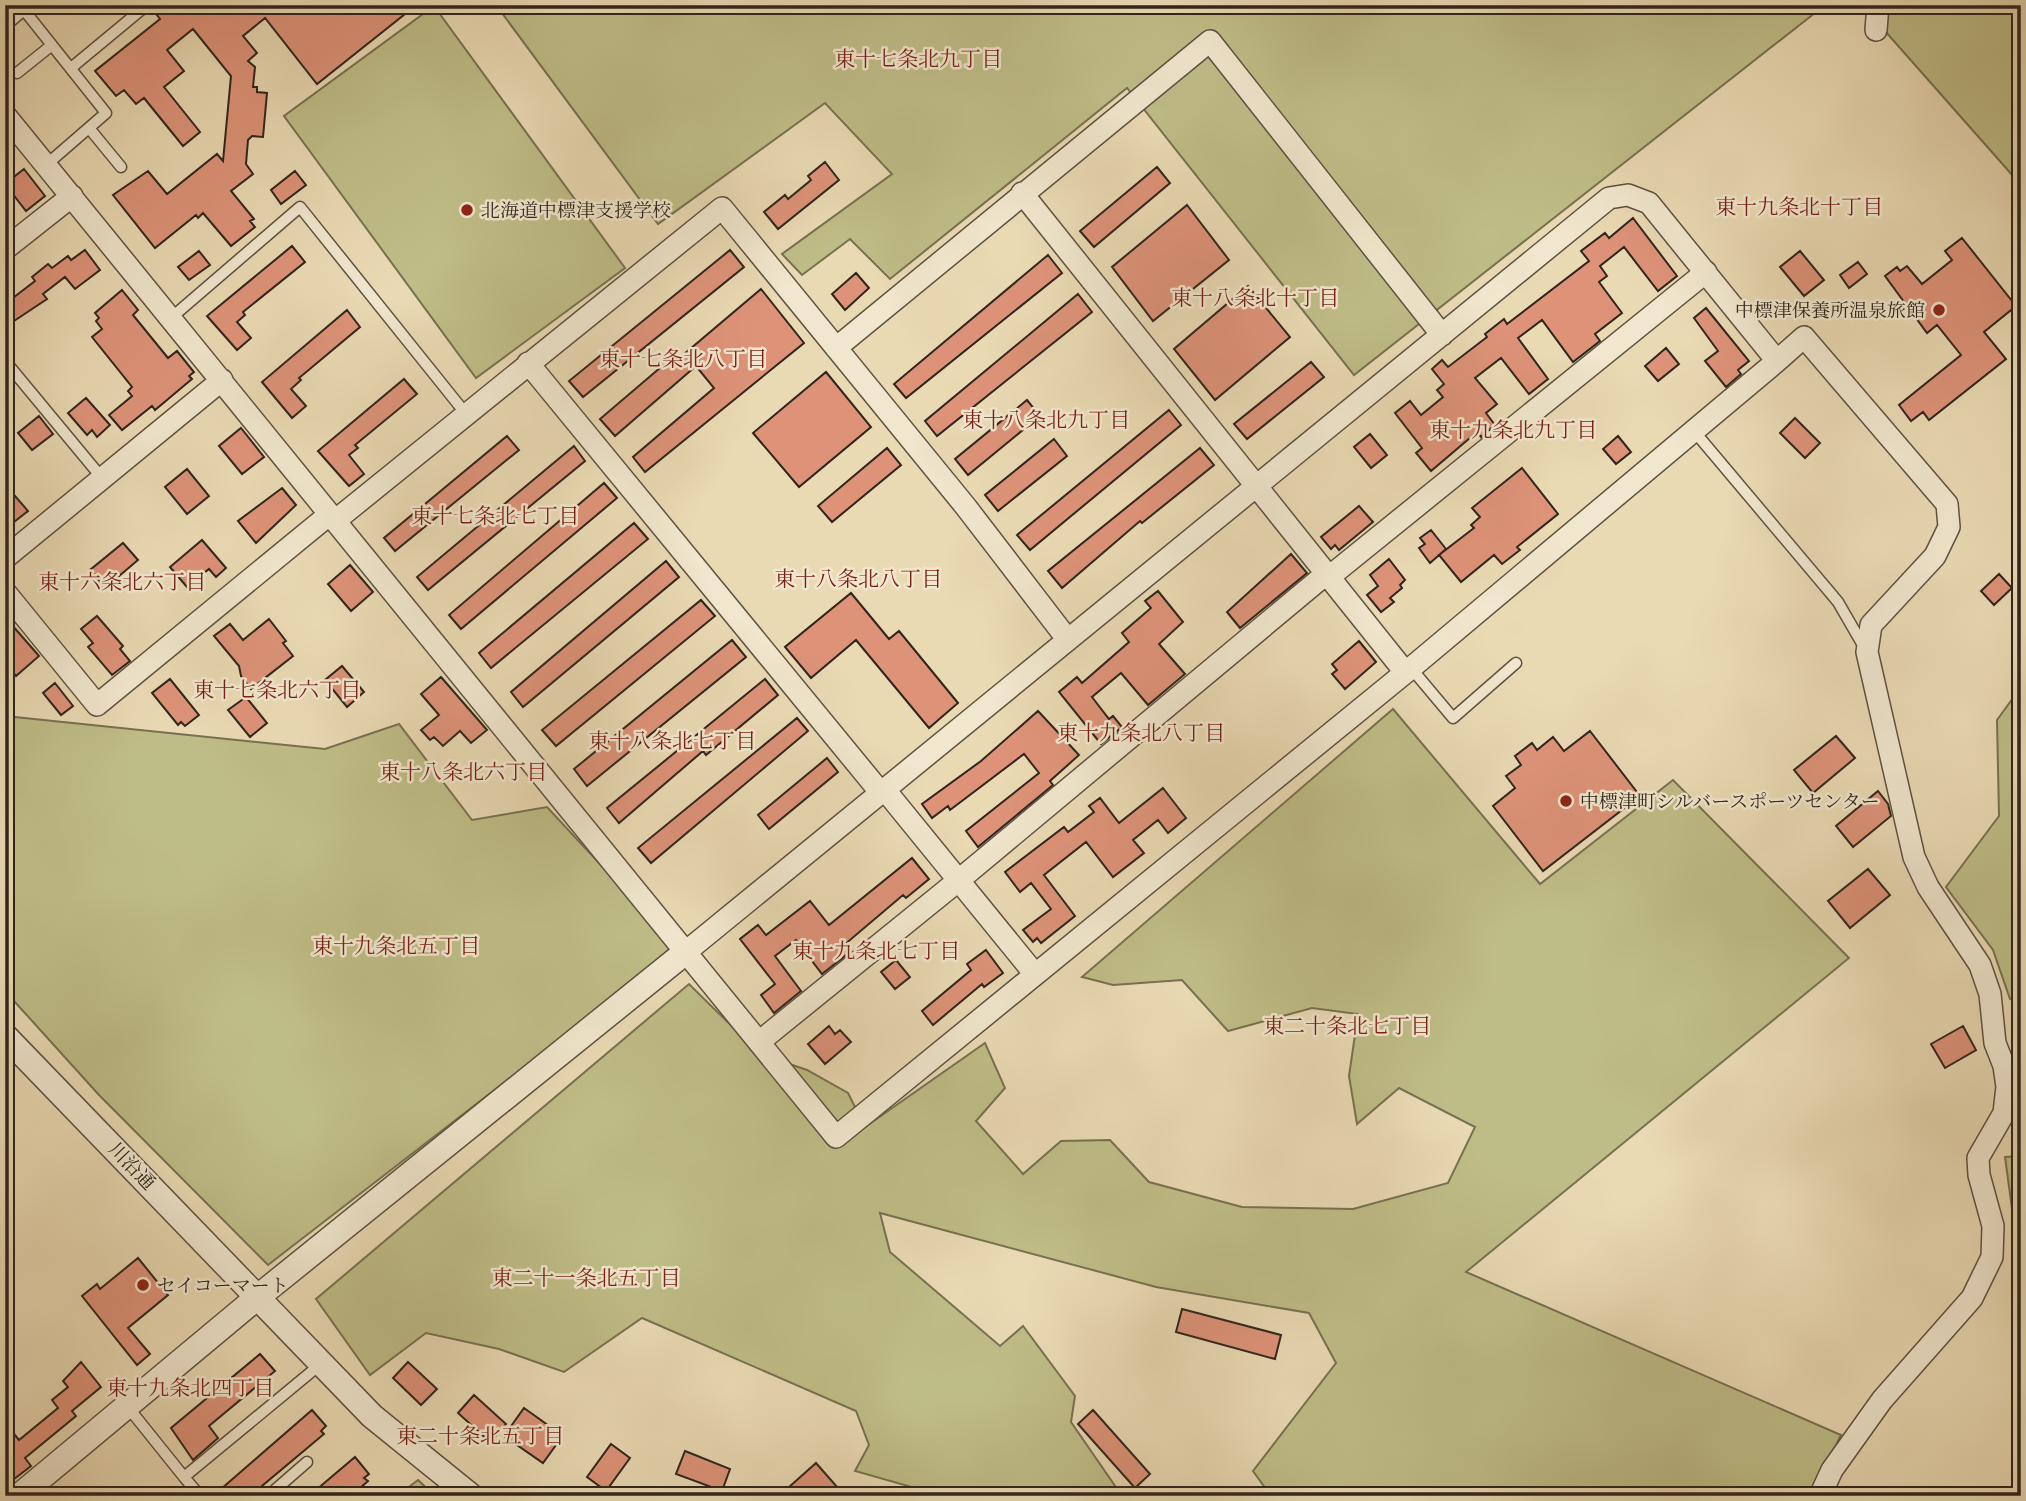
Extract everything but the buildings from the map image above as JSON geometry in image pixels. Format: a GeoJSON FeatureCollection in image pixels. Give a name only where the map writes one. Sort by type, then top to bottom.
{"type":"FeatureCollection","features":[{"type":"Feature","properties":{"kind":"street"},"geometry":{"type":"LineString","coordinates":[[1876,30],[1878,5]]}},
{"type":"Feature","properties":{"kind":"street"},"geometry":{"type":"LineString","coordinates":[[836,348],[1210,41],[1442,335]]}},
{"type":"Feature","properties":{"kind":"street"},"geometry":{"type":"LineString","coordinates":[[5,115],[836,1137],[1408,670],[1804,337],[1947,504],[1949,527],[1935,555],[1871,625],[1867,652],[1914,858],[1919,872],[1959,930],[1987,981],[1995,1044],[2004,1066],[2007,1087],[2004,1113],[1978,1158],[1979,1175],[1993,1226],[1992,1257],[1982,1281],[1946,1330],[1882,1400],[1832,1470],[1820,1496]]}},
{"type":"Feature","properties":{"kind":"street"},"geometry":{"type":"LineString","coordinates":[[1022,193],[1327,576],[1408,670]]}},
{"type":"Feature","properties":{"kind":"street"},"geometry":{"type":"LineString","coordinates":[[23,1494],[259,1296],[883,792],[1609,198],[1628,194],[1649,203],[1777,361]]}},
{"type":"Feature","properties":{"kind":"street"},"geometry":{"type":"LineString","coordinates":[[5,249],[72,196]]}},
{"type":"Feature","properties":{"kind":"street"},"geometry":{"type":"LineString","coordinates":[[5,592],[97,705],[722,208],[966,507],[1068,640]]}},
{"type":"Feature","properties":{"kind":"street"},"geometry":{"type":"LineString","coordinates":[[760,1042],[1327,576],[1706,272]]}},
{"type":"Feature","properties":{"kind":"street"},"geometry":{"type":"LineString","coordinates":[[528,363],[1034,973]]}},
{"type":"Feature","properties":{"kind":"street"},"geometry":{"type":"LineString","coordinates":[[5,558],[222,380]]}},
{"type":"Feature","properties":{"kind":"street","name":"川沿通"},"geometry":{"type":"LineString","coordinates":[[5,1036],[372,1416],[471,1496]]}},
{"type":"Feature","properties":{"kind":"lane"},"geometry":{"type":"LineString","coordinates":[[71,68],[147,5]]}},
{"type":"Feature","properties":{"kind":"lane"},"geometry":{"type":"LineString","coordinates":[[5,26],[27,7],[52,45],[107,113],[46,165]]}},
{"type":"Feature","properties":{"kind":"lane"},"geometry":{"type":"LineString","coordinates":[[17,73],[52,45]]}},
{"type":"Feature","properties":{"kind":"lane"},"geometry":{"type":"LineString","coordinates":[[89,128],[121,167]]}},
{"type":"Feature","properties":{"kind":"lane"},"geometry":{"type":"LineString","coordinates":[[171,318],[300,207],[462,409]]}},
{"type":"Feature","properties":{"kind":"lane"},"geometry":{"type":"LineString","coordinates":[[5,361],[102,478]]}},
{"type":"Feature","properties":{"kind":"lane"},"geometry":{"type":"LineString","coordinates":[[1694,430],[1838,602],[1867,652]]}},
{"type":"Feature","properties":{"kind":"lane"},"geometry":{"type":"LineString","coordinates":[[1408,670],[1452,718],[1517,663]]}},
{"type":"Feature","properties":{"kind":"lane"},"geometry":{"type":"LineString","coordinates":[[184,1477],[322,1363]]}},
{"type":"Feature","properties":{"kind":"lane"},"geometry":{"type":"LineString","coordinates":[[127,1406],[200,1496]]}},
{"type":"Feature","properties":{"kind":"lane"},"geometry":{"type":"LineString","coordinates":[[268,1496],[307,1462]]}},
{"type":"Feature","properties":{"kind":"shaded area"},"geometry":{"type":"Polygon","coordinates":[[[496,5],[1825,5],[1354,375],[1127,88],[890,279],[850,239],[802,275],[782,254],[892,174],[825,103],[658,224],[496,5]]]}},
{"type":"Feature","properties":{"kind":"shaded area"},"geometry":{"type":"Polygon","coordinates":[[[1862,5],[2021,5],[2021,185],[1862,5]]]}},
{"type":"Feature","properties":{"kind":"shaded area"},"geometry":{"type":"Polygon","coordinates":[[[434,6],[625,268],[476,378],[284,116],[434,6]]]}},
{"type":"Feature","properties":{"kind":"shaded area"},"geometry":{"type":"Polygon","coordinates":[[[2021,687],[2021,992],[2010,999],[1993,950],[1946,887],[1999,816],[1997,720],[2021,687]]]}},
{"type":"Feature","properties":{"kind":"shaded area"},"geometry":{"type":"Polygon","coordinates":[[[1393,709],[1540,884],[1673,780],[1849,958],[1466,1272],[1841,1435],[1811,1496],[1271,1496],[1253,1471],[1336,1363],[1309,1313],[1156,1287],[880,1213],[890,1252],[1000,1346],[1023,1326],[1075,1396],[1071,1422],[1122,1496],[943,1496],[855,1471],[869,1445],[856,1411],[642,1318],[564,1372],[499,1349],[426,1333],[370,1375],[316,1299],[689,984],[760,1054],[807,1070],[848,1093],[865,1127],[985,1043],[1005,1088],[976,1121],[1023,1174],[1061,1141],[1110,1140],[1149,1182],[1242,1207],[1353,1209],[1448,1183],[1475,1127],[1399,1088],[1357,1124],[1349,1076],[1358,1014],[1312,1008],[1228,1031],[1182,980],[1113,985],[1082,977],[1393,709]]]}},
{"type":"Feature","properties":{"kind":"shaded area"},"geometry":{"type":"Polygon","coordinates":[[[5,716],[325,749],[399,724],[472,820],[547,807],[678,948],[268,1265],[99,1095],[5,991],[5,716]]]}},
{"type":"Feature","properties":{"kind":"shaded area"},"geometry":{"type":"Polygon","coordinates":[[[2021,1156],[2021,1246],[2017,1246],[2005,1157],[2021,1156]]]}},
{"type":"Feature","properties":{"kind":"shaded area"},"geometry":{"type":"Polygon","coordinates":[[[418,1480],[435,1496],[397,1496],[418,1480]]]}},
{"type":"Feature","properties":{"kind":"place","name":"北海道中標津支援学校"},"geometry":{"type":"Point","coordinates":[467,210]}},
{"type":"Feature","properties":{"kind":"place","name":"中標津保養所温泉旅館"},"geometry":{"type":"Point","coordinates":[1939,310]}},
{"type":"Feature","properties":{"kind":"place","name":"中標津町シルバースポーツセンター"},"geometry":{"type":"Point","coordinates":[1566,801]}},
{"type":"Feature","properties":{"kind":"place","name":"セイコーマート"},"geometry":{"type":"Point","coordinates":[143,1285]}},
{"type":"Feature","properties":{"kind":"district","name":"東十七条北九丁目"},"geometry":{"type":"Point","coordinates":[918,58]}},
{"type":"Feature","properties":{"kind":"district","name":"東十九条北十丁目"},"geometry":{"type":"Point","coordinates":[1799,206]}},
{"type":"Feature","properties":{"kind":"district","name":"東十八条北十丁目"},"geometry":{"type":"Point","coordinates":[1255,297]}},
{"type":"Feature","properties":{"kind":"district","name":"東十七条北八丁目"},"geometry":{"type":"Point","coordinates":[683,358]}},
{"type":"Feature","properties":{"kind":"district","name":"東十八条北九丁目"},"geometry":{"type":"Point","coordinates":[1046,419]}},
{"type":"Feature","properties":{"kind":"district","name":"東十九条北九丁目"},"geometry":{"type":"Point","coordinates":[1513,429]}},
{"type":"Feature","properties":{"kind":"district","name":"東十七条北七丁目"},"geometry":{"type":"Point","coordinates":[495,515]}},
{"type":"Feature","properties":{"kind":"district","name":"東十八条北八丁目"},"geometry":{"type":"Point","coordinates":[858,578]}},
{"type":"Feature","properties":{"kind":"district","name":"東十六条北六丁目"},"geometry":{"type":"Point","coordinates":[122,581]}},
{"type":"Feature","properties":{"kind":"district","name":"東十七条北六丁目"},"geometry":{"type":"Point","coordinates":[277,689]}},
{"type":"Feature","properties":{"kind":"district","name":"東十九条北八丁目"},"geometry":{"type":"Point","coordinates":[1141,732]}},
{"type":"Feature","properties":{"kind":"district","name":"東十八条北七丁目"},"geometry":{"type":"Point","coordinates":[672,740]}},
{"type":"Feature","properties":{"kind":"district","name":"東十八条北六丁目"},"geometry":{"type":"Point","coordinates":[463,771]}},
{"type":"Feature","properties":{"kind":"district","name":"東十九条北五丁目"},"geometry":{"type":"Point","coordinates":[396,945]}},
{"type":"Feature","properties":{"kind":"district","name":"東十九条北七丁目"},"geometry":{"type":"Point","coordinates":[876,950]}},
{"type":"Feature","properties":{"kind":"district","name":"東二十条北七丁目"},"geometry":{"type":"Point","coordinates":[1347,1025]}},
{"type":"Feature","properties":{"kind":"district","name":"東二十一条北五丁目"},"geometry":{"type":"Point","coordinates":[586,1277]}},
{"type":"Feature","properties":{"kind":"district","name":"東十九条北四丁目"},"geometry":{"type":"Point","coordinates":[190,1387]}},
{"type":"Feature","properties":{"kind":"district","name":"東二十条北五丁目"},"geometry":{"type":"Point","coordinates":[480,1435]}}]}
